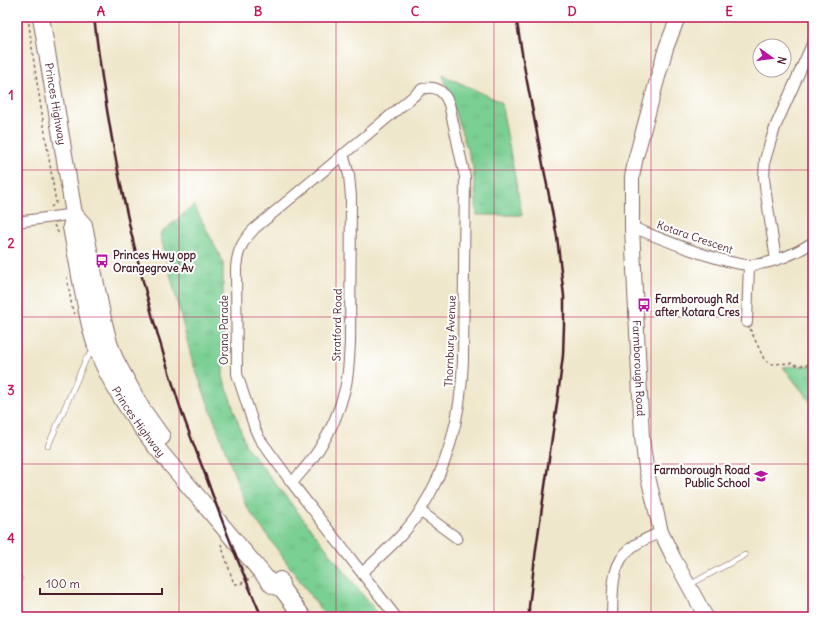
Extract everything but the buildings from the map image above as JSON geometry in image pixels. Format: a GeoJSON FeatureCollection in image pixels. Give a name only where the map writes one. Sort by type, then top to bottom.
{"type":"FeatureCollection","features":[{"type":"Feature","properties":{"kind":"main road","name":"Princes Highway"},"geometry":{"type":"LineString","coordinates":[[42,17],[74,214],[84,225],[103,319],[103,346],[115,359],[150,422],[279,577],[282,589],[303,617]]}},
{"type":"Feature","properties":{"kind":"street","name":"Farmborough Road"},"geometry":{"type":"LineString","coordinates":[[678,17],[666,48],[636,157],[632,177],[632,227],[642,438],[646,468],[661,532],[688,586],[706,617]]}},
{"type":"Feature","properties":{"kind":"street"},"geometry":{"type":"LineString","coordinates":[[776,260],[764,178],[765,160],[776,125],[813,42]]}},
{"type":"Feature","properties":{"kind":"street","name":"Orana Parade"},"geometry":{"type":"LineString","coordinates":[[396,617],[259,438],[237,374],[236,259],[243,242],[254,229],[422,89],[428,87],[433,88]]}},
{"type":"Feature","properties":{"kind":"street","name":"Thornbury Avenue"},"geometry":{"type":"LineString","coordinates":[[362,573],[399,537],[420,511],[435,483],[443,463],[456,424],[460,403],[463,361],[465,177],[449,104],[443,93],[433,88]]}},
{"type":"Feature","properties":{"kind":"street","name":"Stratford Road"},"geometry":{"type":"LineString","coordinates":[[292,483],[319,449],[330,429],[345,388],[349,364],[351,197],[349,176],[343,154]]}},
{"type":"Feature","properties":{"kind":"street"},"geometry":{"type":"LineString","coordinates":[[17,222],[74,214]]}},
{"type":"Feature","properties":{"kind":"street","name":"Kotara Crescent"},"geometry":{"type":"LineString","coordinates":[[632,227],[704,255],[749,265],[776,260],[790,255],[813,242]]}},
{"type":"Feature","properties":{"kind":"street"},"geometry":{"type":"LineString","coordinates":[[747,322],[749,265]]}},
{"type":"Feature","properties":{"kind":"street"},"geometry":{"type":"LineString","coordinates":[[420,511],[456,538]]}},
{"type":"Feature","properties":{"kind":"street"},"geometry":{"type":"LineString","coordinates":[[612,617],[613,589],[618,563],[631,548],[661,532]]}},
{"type":"Feature","properties":{"kind":"lane"},"geometry":{"type":"LineString","coordinates":[[48,446],[86,359],[103,346]]}},
{"type":"Feature","properties":{"kind":"lane"},"geometry":{"type":"LineString","coordinates":[[688,586],[745,555]]}},
{"type":"Feature","properties":{"kind":"path"},"geometry":{"type":"LineString","coordinates":[[28,17],[56,203],[51,207]]}},
{"type":"Feature","properties":{"kind":"path"},"geometry":{"type":"LineString","coordinates":[[747,322],[764,359],[770,364],[793,364],[798,366],[813,364]]}},
{"type":"Feature","properties":{"kind":"path"},"geometry":{"type":"LineString","coordinates":[[240,584],[250,579]]}},
{"type":"Feature","properties":{"kind":"green space"},"geometry":{"type":"Polygon","coordinates":[[[443,75],[501,102],[522,215],[477,215],[473,167],[443,75]]]}},
{"type":"Feature","properties":{"kind":"green space"},"geometry":{"type":"Polygon","coordinates":[[[194,205],[223,262],[223,377],[246,446],[380,617],[326,617],[246,506],[192,360],[160,234],[194,205]]]}},
{"type":"Feature","properties":{"kind":"green space"},"geometry":{"type":"Polygon","coordinates":[[[813,365],[813,405],[783,367],[813,365]]]}},
{"type":"Feature","properties":{"kind":"railway"},"geometry":{"type":"LineString","coordinates":[[94,17],[100,65],[116,160],[136,255],[148,302],[186,424],[232,546],[262,617]]}},
{"type":"Feature","properties":{"kind":"railway"},"geometry":{"type":"LineString","coordinates":[[516,17],[557,237],[564,296],[563,355],[536,549],[529,617]]}},
{"type":"Feature","properties":{"kind":"place","name":"Princes Hwy opp Orangegrove Av"},"geometry":{"type":"Point","coordinates":[102,261]}},
{"type":"Feature","properties":{"kind":"place","name":"Farmborough Rd after Kotara Cres"},"geometry":{"type":"Point","coordinates":[644,305]}},
{"type":"Feature","properties":{"kind":"place","name":"Farmborough Road Public School"},"geometry":{"type":"Point","coordinates":[761,476]}}]}
